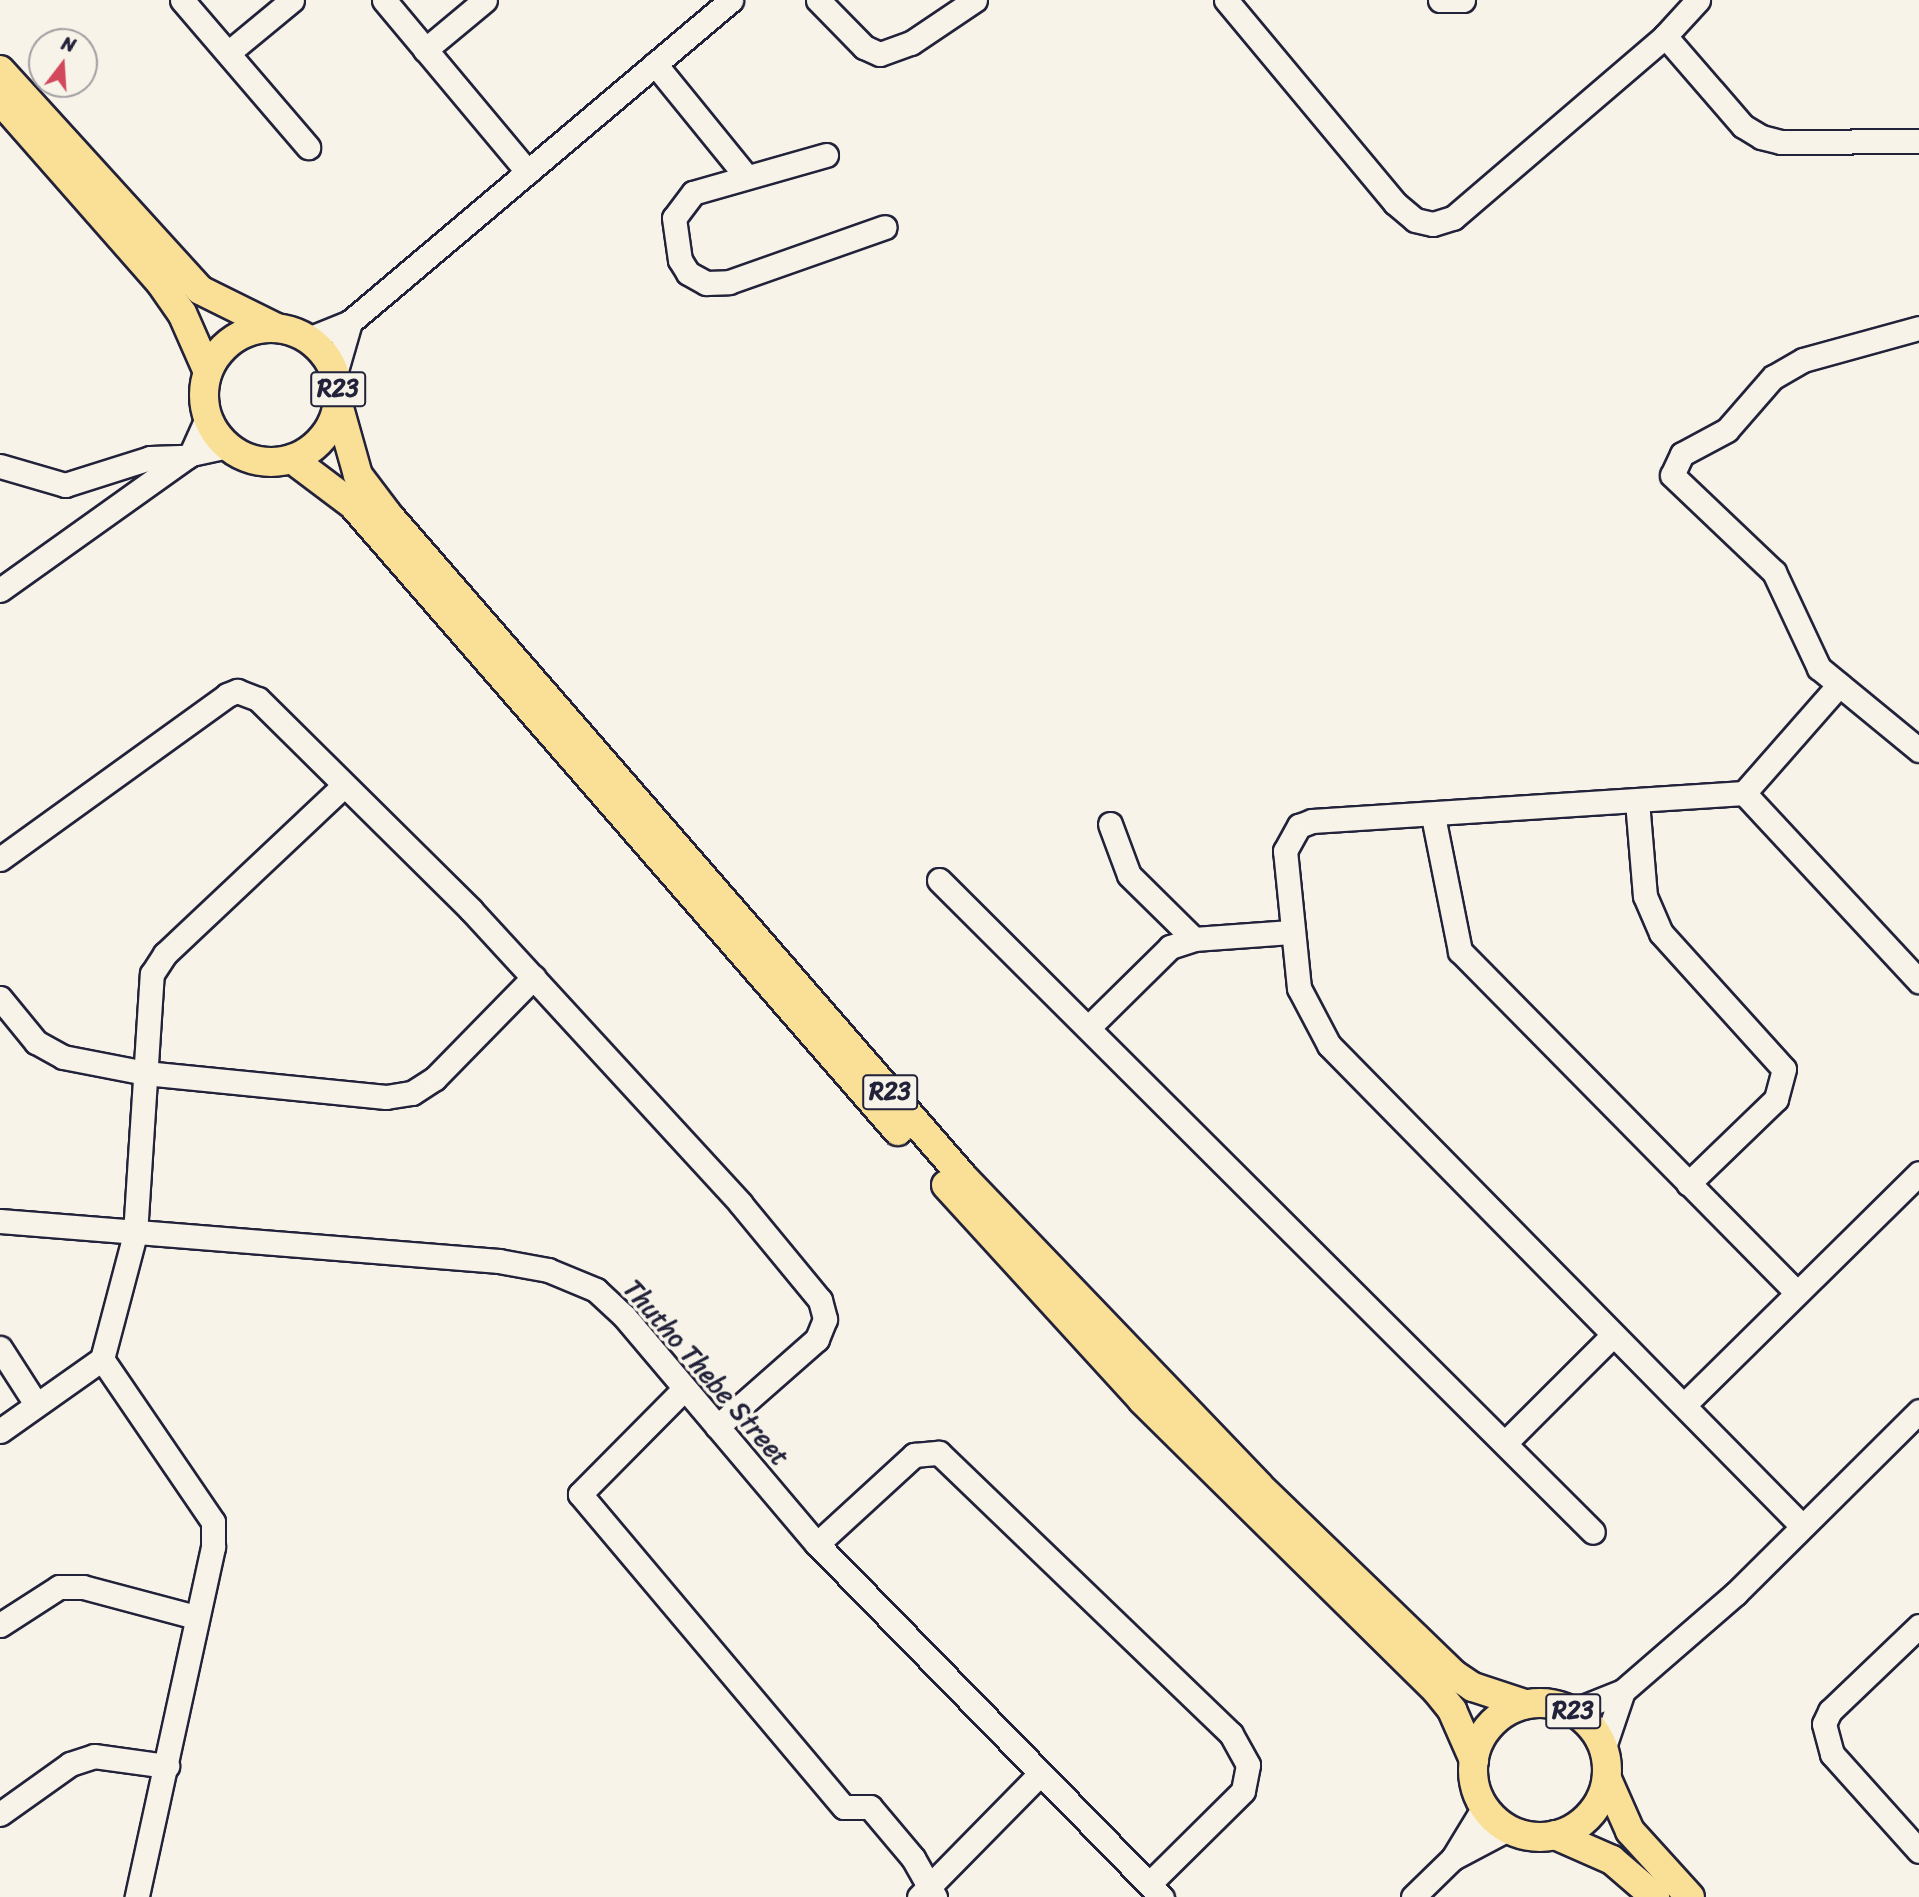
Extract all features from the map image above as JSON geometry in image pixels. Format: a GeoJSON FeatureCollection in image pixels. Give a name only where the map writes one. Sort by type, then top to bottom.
{"type":"FeatureCollection","features":[{"type":"Feature","properties":{"kind":"main road","name":"R23"},"geometry":{"type":"LineString","coordinates":[[0,69],[200,290],[231,310],[308,339],[335,374],[338,404],[358,475],[389,516],[964,1178],[1259,1486],[1455,1675],[1474,1687],[1525,1704],[1573,1711],[1604,1747],[1607,1779],[1630,1831],[1690,1897]]}},
{"type":"Feature","properties":{"kind":"main road"},"geometry":{"type":"LineString","coordinates":[[0,100],[160,282],[182,313],[208,372],[208,416],[228,446],[265,462],[292,458]]}},
{"type":"Feature","properties":{"kind":"main road"},"geometry":{"type":"LineString","coordinates":[[208,372],[236,338],[279,329]]}},
{"type":"Feature","properties":{"kind":"main road","name":"R23"},"geometry":{"type":"LineString","coordinates":[[338,404],[323,438],[292,458],[353,505],[979,1223],[1133,1390],[1436,1690],[1452,1710],[1474,1760],[1484,1807]]}},
{"type":"Feature","properties":{"kind":"main road","name":"R23"},"geometry":{"type":"LineString","coordinates":[[1474,1760],[1485,1730],[1525,1704]]}},
{"type":"Feature","properties":{"kind":"main road","name":"R23"},"geometry":{"type":"LineString","coordinates":[[1555,1835],[1595,1809],[1607,1779]]}},
{"type":"Feature","properties":{"kind":"main road"},"geometry":{"type":"LineString","coordinates":[[1484,1807],[1508,1829],[1555,1835],[1612,1860],[1655,1897]]}},
{"type":"Feature","properties":{"kind":"street"},"geometry":{"type":"LineString","coordinates":[[182,0],[308,147]]}},
{"type":"Feature","properties":{"kind":"street"},"geometry":{"type":"LineString","coordinates":[[228,53],[292,0]]}},
{"type":"Feature","properties":{"kind":"street"},"geometry":{"type":"LineString","coordinates":[[384,0],[528,172]]}},
{"type":"Feature","properties":{"kind":"street"},"geometry":{"type":"LineString","coordinates":[[425,50],[485,0]]}},
{"type":"Feature","properties":{"kind":"street"},"geometry":{"type":"LineString","coordinates":[[308,339],[350,322],[731,0]]}},
{"type":"Feature","properties":{"kind":"street"},"geometry":{"type":"LineString","coordinates":[[818,0],[864,47],[880,54],[911,43],[975,0]]}},
{"type":"Feature","properties":{"kind":"street"},"geometry":{"type":"LineString","coordinates":[[1226,0],[1395,203],[1415,220],[1433,224],[1452,218],[1665,36],[1698,0]]}},
{"type":"Feature","properties":{"kind":"street"},"geometry":{"type":"LineString","coordinates":[[1440,0],[1462,0]]}},
{"type":"Feature","properties":{"kind":"street"},"geometry":{"type":"LineString","coordinates":[[1665,36],[1743,126],[1761,137],[1781,142],[1919,141]]}},
{"type":"Feature","properties":{"kind":"street"},"geometry":{"type":"LineString","coordinates":[[655,64],[746,176]]}},
{"type":"Feature","properties":{"kind":"street"},"geometry":{"type":"LineString","coordinates":[[826,155],[693,193],[674,218],[680,260],[688,273],[706,283],[729,282],[885,227]]}},
{"type":"Feature","properties":{"kind":"street"},"geometry":{"type":"LineString","coordinates":[[335,374],[350,322]]}},
{"type":"Feature","properties":{"kind":"street"},"geometry":{"type":"LineString","coordinates":[[1919,328],[1803,360],[1783,371],[1747,401],[1727,430],[1682,454],[1672,469],[1675,481],[1774,572],[1811,658],[1839,685],[1919,750]]}},
{"type":"Feature","properties":{"kind":"street"},"geometry":{"type":"LineString","coordinates":[[0,590],[189,455],[208,416]]}},
{"type":"Feature","properties":{"kind":"street"},"geometry":{"type":"LineString","coordinates":[[0,466],[65,485],[150,458],[189,455],[228,446]]}},
{"type":"Feature","properties":{"kind":"street"},"geometry":{"type":"LineString","coordinates":[[1801,1525],[1329,1045],[1299,988],[1291,932],[1286,851],[1299,826],[1744,793],[1839,685]]}},
{"type":"Feature","properties":{"kind":"street"},"geometry":{"type":"LineString","coordinates":[[0,859],[237,691],[258,699],[534,977],[740,1203],[820,1300],[825,1319],[817,1339],[717,1427]]}},
{"type":"Feature","properties":{"kind":"street"},"geometry":{"type":"LineString","coordinates":[[0,1431],[102,1359],[135,1234],[148,995],[152,974],[165,954],[343,786]]}},
{"type":"Feature","properties":{"kind":"street"},"geometry":{"type":"LineString","coordinates":[[1744,793],[1919,981]]}},
{"type":"Feature","properties":{"kind":"street"},"geometry":{"type":"LineString","coordinates":[[1637,801],[1646,896],[1661,933],[1784,1069],[1784,1084],[1776,1099],[1688,1184]]}},
{"type":"Feature","properties":{"kind":"street"},"geometry":{"type":"LineString","coordinates":[[1433,816],[1460,951],[1797,1293]]}},
{"type":"Feature","properties":{"kind":"street"},"geometry":{"type":"LineString","coordinates":[[1110,824],[1129,875],[1194,940]]}},
{"type":"Feature","properties":{"kind":"street"},"geometry":{"type":"LineString","coordinates":[[939,880],[1090,1026],[1593,1532]]}},
{"type":"Feature","properties":{"kind":"street"},"geometry":{"type":"LineString","coordinates":[[1090,1026],[1170,947],[1194,940],[1291,932]]}},
{"type":"Feature","properties":{"kind":"street"},"geometry":{"type":"LineString","coordinates":[[0,999],[47,1051],[145,1073],[386,1097],[412,1093],[435,1077],[534,977]]}},
{"type":"Feature","properties":{"kind":"street"},"geometry":{"type":"LineString","coordinates":[[1684,1405],[1919,1172]]}},
{"type":"Feature","properties":{"kind":"street","name":"Thutho Thebe Street"},"geometry":{"type":"LineString","coordinates":[[0,1221],[135,1234],[499,1261],[548,1270],[596,1290],[624,1316],[817,1544],[1156,1890]]}},
{"type":"Feature","properties":{"kind":"street"},"geometry":{"type":"LineString","coordinates":[[1505,1443],[1613,1335]]}},
{"type":"Feature","properties":{"kind":"street"},"geometry":{"type":"LineString","coordinates":[[0,1348],[36,1404]]}},
{"type":"Feature","properties":{"kind":"street"},"geometry":{"type":"LineString","coordinates":[[102,1359],[213,1522],[213,1547],[195,1616],[167,1766],[137,1897]]}},
{"type":"Feature","properties":{"kind":"street"},"geometry":{"type":"LineString","coordinates":[[684,1389],[580,1494],[844,1807],[870,1807],[913,1857],[927,1894],[1040,1774]]}},
{"type":"Feature","properties":{"kind":"street"},"geometry":{"type":"LineString","coordinates":[[1573,1711],[1623,1691],[1736,1592],[1801,1525],[1919,1412]]}},
{"type":"Feature","properties":{"kind":"street"},"geometry":{"type":"LineString","coordinates":[[817,1544],[914,1455],[939,1453],[1231,1734],[1248,1765],[1244,1791],[1156,1890]]}},
{"type":"Feature","properties":{"kind":"street"},"geometry":{"type":"LineString","coordinates":[[0,1625],[59,1587],[83,1587],[195,1616]]}},
{"type":"Feature","properties":{"kind":"street"},"geometry":{"type":"LineString","coordinates":[[1917,1844],[1832,1754],[1824,1724],[1830,1711],[1919,1626]]}},
{"type":"Feature","properties":{"kind":"street"},"geometry":{"type":"LineString","coordinates":[[1604,1747],[1623,1691]]}},
{"type":"Feature","properties":{"kind":"street"},"geometry":{"type":"LineString","coordinates":[[0,1814],[70,1764],[94,1756],[114,1754],[167,1766]]}},
{"type":"Feature","properties":{"kind":"street"},"geometry":{"type":"LineString","coordinates":[[1413,1897],[1453,1857],[1484,1807]]}},
{"type":"Feature","properties":{"kind":"street"},"geometry":{"type":"LineString","coordinates":[[1453,1857],[1508,1829]]}}]}
